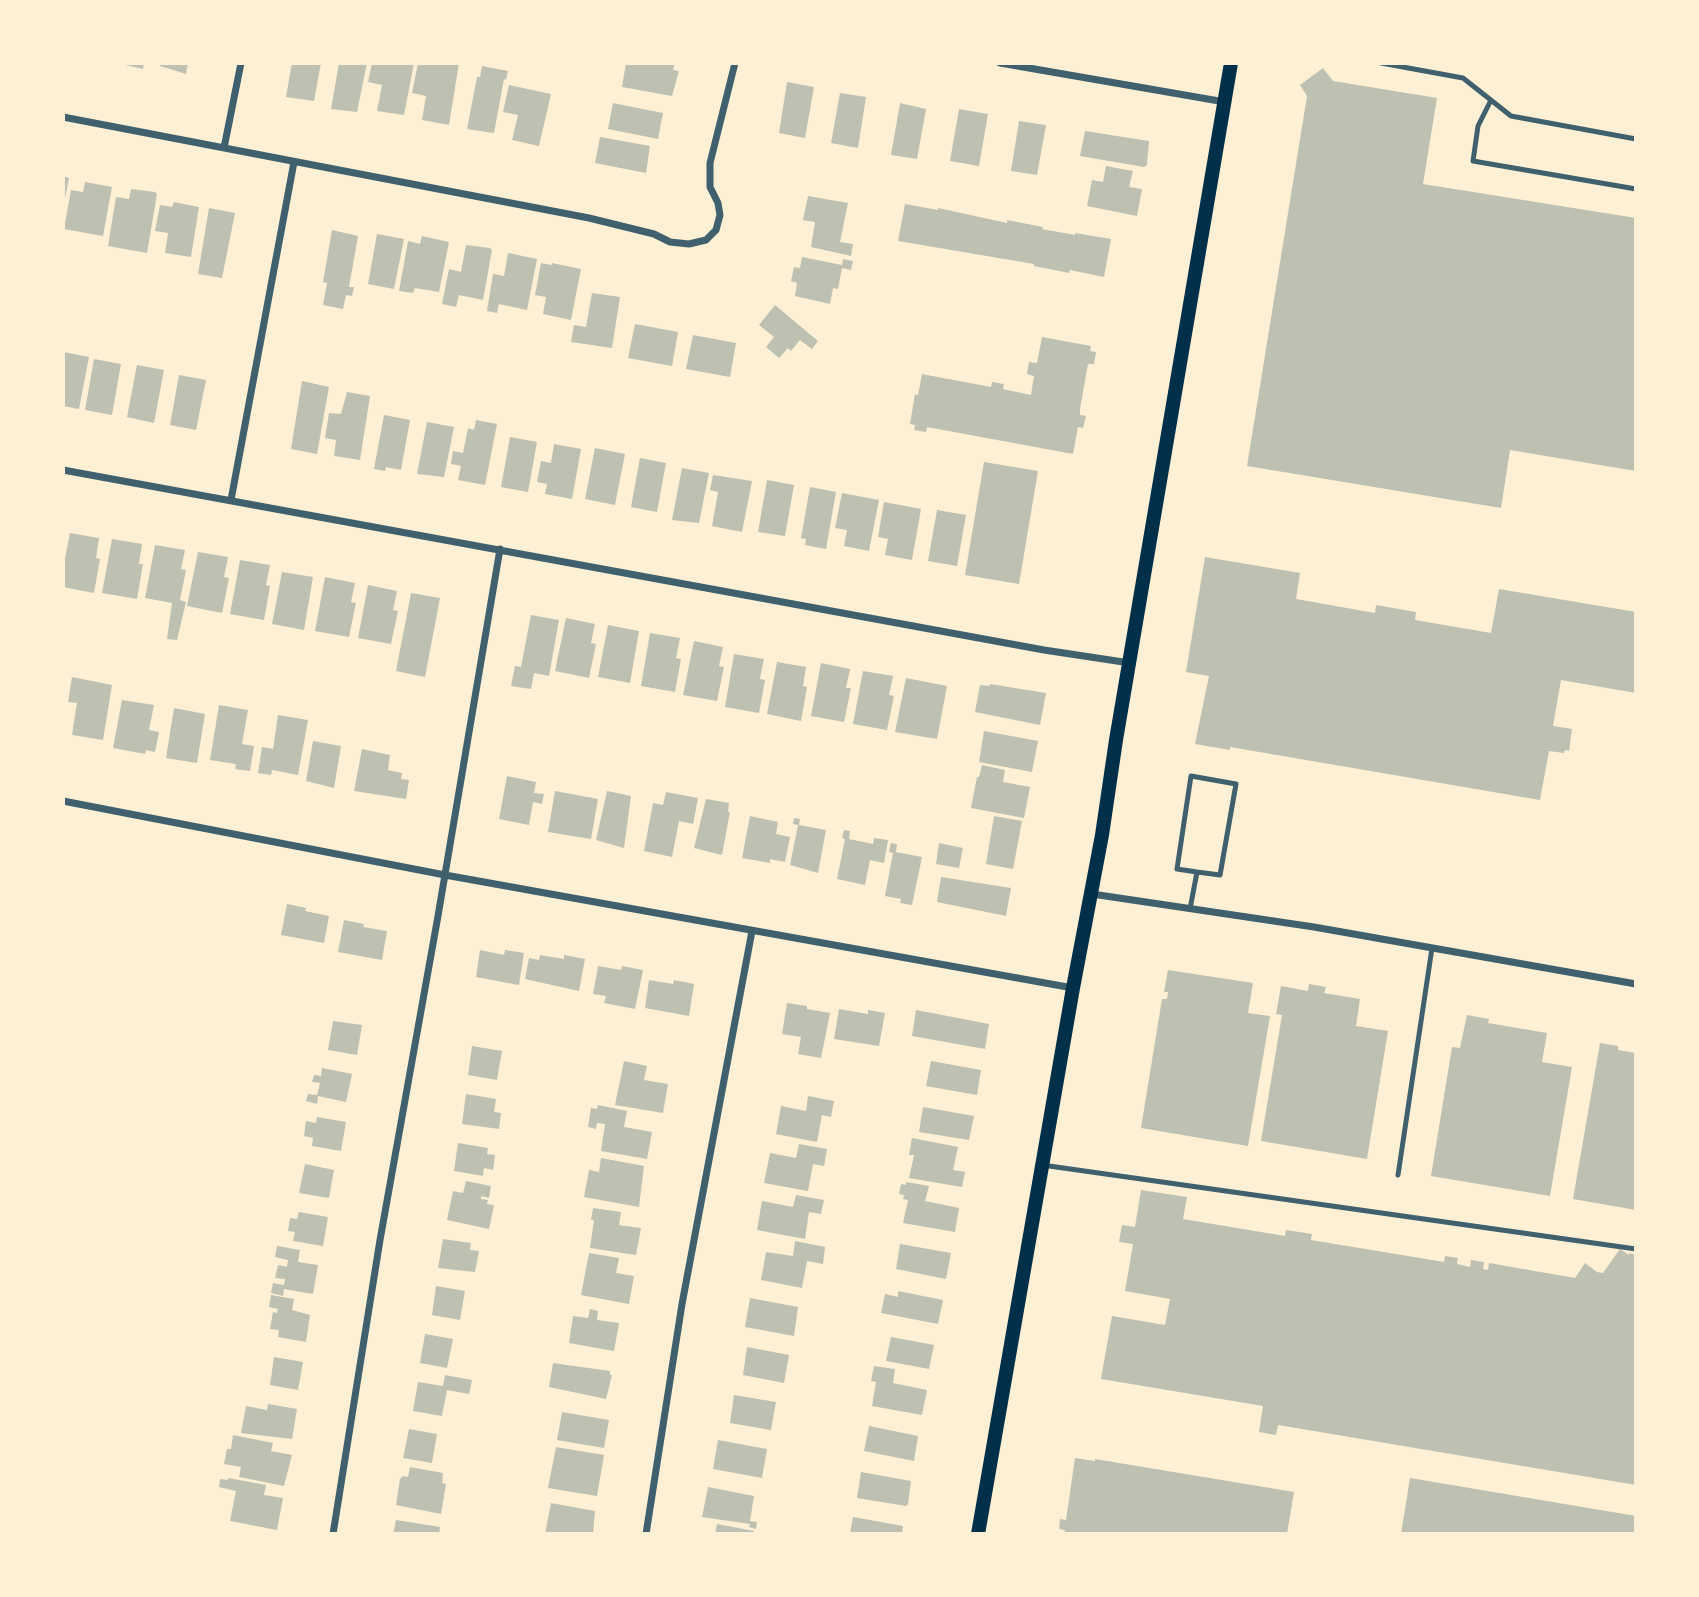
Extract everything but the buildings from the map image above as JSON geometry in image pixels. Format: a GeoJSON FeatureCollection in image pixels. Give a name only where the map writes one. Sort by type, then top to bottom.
{"type":"FeatureCollection","features":[{"type":"Feature","properties":{"kind":"main road"},"geometry":{"type":"LineString","coordinates":[[978,1534],[1073,988],[1092,894],[1231,63]]}},
{"type":"Feature","properties":{"kind":"street"},"geometry":{"type":"LineString","coordinates":[[224,148],[241,63]]}},
{"type":"Feature","properties":{"kind":"street"},"geometry":{"type":"LineString","coordinates":[[63,117],[589,218],[654,234],[670,242],[689,244],[706,240],[716,230],[720,215],[718,203],[710,187],[710,163],[735,63]]}},
{"type":"Feature","properties":{"kind":"street"},"geometry":{"type":"LineString","coordinates":[[1000,63],[1225,102]]}},
{"type":"Feature","properties":{"kind":"street"},"geometry":{"type":"LineString","coordinates":[[231,500],[294,162]]}},
{"type":"Feature","properties":{"kind":"street"},"geometry":{"type":"LineString","coordinates":[[63,470],[1044,650],[1131,663]]}},
{"type":"Feature","properties":{"kind":"street"},"geometry":{"type":"LineString","coordinates":[[333,1534],[380,1240],[500,550]]}},
{"type":"Feature","properties":{"kind":"street"},"geometry":{"type":"LineString","coordinates":[[63,801],[445,875],[1073,988]]}},
{"type":"Feature","properties":{"kind":"street"},"geometry":{"type":"LineString","coordinates":[[1092,894],[1314,927],[1636,984]]}},
{"type":"Feature","properties":{"kind":"street"},"geometry":{"type":"LineString","coordinates":[[646,1534],[682,1304],[752,931]]}},
{"type":"Feature","properties":{"kind":"lane"},"geometry":{"type":"LineString","coordinates":[[1381,63],[1463,78],[1511,116],[1636,139]]}},
{"type":"Feature","properties":{"kind":"lane"},"geometry":{"type":"LineString","coordinates":[[1491,100],[1478,126],[1473,161],[1636,189]]}},
{"type":"Feature","properties":{"kind":"lane"},"geometry":{"type":"LineString","coordinates":[[1191,776],[1236,784],[1220,876],[1197,872],[1177,869],[1191,776]]}},
{"type":"Feature","properties":{"kind":"lane"},"geometry":{"type":"LineString","coordinates":[[1191,909],[1197,872]]}},
{"type":"Feature","properties":{"kind":"lane"},"geometry":{"type":"LineString","coordinates":[[1398,1175],[1432,948]]}},
{"type":"Feature","properties":{"kind":"lane"},"geometry":{"type":"LineString","coordinates":[[1042,1165],[1636,1249]]}}]}
